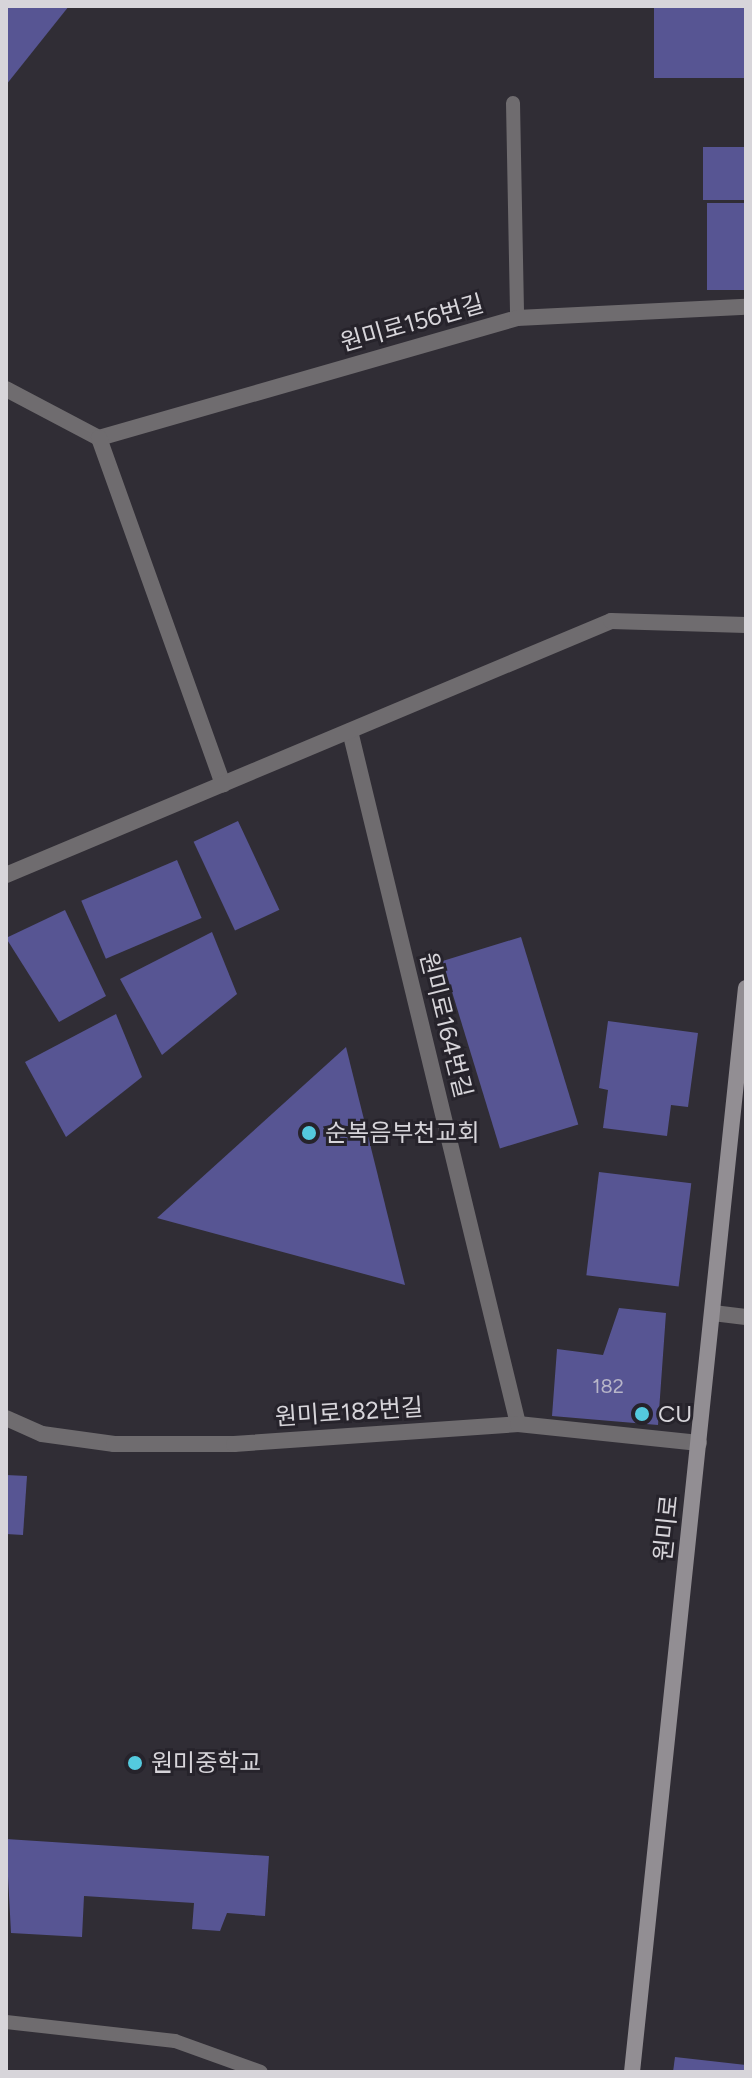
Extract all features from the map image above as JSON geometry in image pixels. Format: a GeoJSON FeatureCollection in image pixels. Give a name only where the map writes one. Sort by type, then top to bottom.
{"type":"FeatureCollection","features":[{"type":"Feature","properties":{"kind":"street","name":"원미로156번길"},"geometry":{"type":"LineString","coordinates":[[99,438],[517,318],[746,307]]}},
{"type":"Feature","properties":{"kind":"street"},"geometry":{"type":"LineString","coordinates":[[6,389],[99,438],[223,784]]}},
{"type":"Feature","properties":{"kind":"street"},"geometry":{"type":"LineString","coordinates":[[6,875],[611,621],[746,625]]}},
{"type":"Feature","properties":{"kind":"street","name":"원미로164번길"},"geometry":{"type":"LineString","coordinates":[[350,731],[518,1424]]}},
{"type":"Feature","properties":{"kind":"street","name":"원미로"},"geometry":{"type":"LineString","coordinates":[[632,2072],[746,988]]}},
{"type":"Feature","properties":{"kind":"street"},"geometry":{"type":"LineString","coordinates":[[713,1313],[746,1317]]}},
{"type":"Feature","properties":{"kind":"street","name":"원미로182번길"},"geometry":{"type":"LineString","coordinates":[[6,1418],[42,1434],[129,1444],[234,1444],[518,1424],[699,1443]]}},
{"type":"Feature","properties":{"kind":"lane"},"geometry":{"type":"LineString","coordinates":[[513,103],[517,318]]}},
{"type":"Feature","properties":{"kind":"lane"},"geometry":{"type":"LineString","coordinates":[[6,2022],[175,2041],[261,2072]]}},
{"type":"Feature","properties":{"kind":"building"},"geometry":{"type":"Polygon","coordinates":[[[6,6],[69,6],[6,85],[6,6]]]}},
{"type":"Feature","properties":{"kind":"building"},"geometry":{"type":"Polygon","coordinates":[[[654,6],[746,6],[746,78],[654,78],[654,6]]]}},
{"type":"Feature","properties":{"kind":"building"},"geometry":{"type":"Polygon","coordinates":[[[703,147],[746,147],[746,200],[703,200],[703,147]]]}},
{"type":"Feature","properties":{"kind":"building"},"geometry":{"type":"Polygon","coordinates":[[[707,203],[746,203],[746,290],[707,290],[707,203]]]}},
{"type":"Feature","properties":{"kind":"building"},"geometry":{"type":"Polygon","coordinates":[[[238,821],[279,910],[235,931],[194,842],[238,821]]]}},
{"type":"Feature","properties":{"kind":"building"},"geometry":{"type":"Polygon","coordinates":[[[177,860],[202,918],[106,959],[81,901],[177,860]]]}},
{"type":"Feature","properties":{"kind":"building"},"geometry":{"type":"Polygon","coordinates":[[[65,910],[106,996],[59,1022],[6,938],[65,910]]]}},
{"type":"Feature","properties":{"kind":"building"},"geometry":{"type":"Polygon","coordinates":[[[212,932],[237,994],[162,1055],[120,979],[212,932]]]}},
{"type":"Feature","properties":{"kind":"building"},"geometry":{"type":"Polygon","coordinates":[[[521,937],[578,1124],[500,1148],[443,961],[521,937]]]}},
{"type":"Feature","properties":{"kind":"building"},"geometry":{"type":"Polygon","coordinates":[[[116,1014],[142,1077],[66,1137],[25,1062],[116,1014]]]}},
{"type":"Feature","properties":{"kind":"building"},"geometry":{"type":"Polygon","coordinates":[[[608,1021],[698,1033],[688,1107],[671,1105],[667,1136],[603,1128],[608,1090],[599,1088],[608,1021]]]}},
{"type":"Feature","properties":{"kind":"building","name":"순복음부천교회"},"geometry":{"type":"Polygon","coordinates":[[[346,1047],[405,1285],[157,1218],[346,1047]]]}},
{"type":"Feature","properties":{"kind":"building"},"geometry":{"type":"Polygon","coordinates":[[[599,1172],[691,1183],[679,1287],[586,1275],[599,1172]]]}},
{"type":"Feature","properties":{"kind":"building"},"geometry":{"type":"Polygon","coordinates":[[[619,1308],[666,1313],[658,1425],[552,1416],[557,1349],[603,1355],[619,1308]]]}},
{"type":"Feature","properties":{"kind":"building"},"geometry":{"type":"Polygon","coordinates":[[[6,1475],[27,1476],[23,1535],[6,1534],[6,1475]]]}},
{"type":"Feature","properties":{"kind":"building","name":"원미중학교"},"geometry":{"type":"Polygon","coordinates":[[[6,1839],[269,1856],[265,1916],[227,1913],[220,1931],[192,1929],[194,1903],[84,1896],[82,1937],[11,1933],[6,1839]]]}},
{"type":"Feature","properties":{"kind":"building"},"geometry":{"type":"Polygon","coordinates":[[[675,2057],[746,2065],[746,2072],[673,2072],[675,2057]]]}},
{"type":"Feature","properties":{"kind":"place","name":"순복음부천교회"},"geometry":{"type":"Point","coordinates":[309,1133]}},
{"type":"Feature","properties":{"kind":"place","name":"CU"},"geometry":{"type":"Point","coordinates":[642,1414]}},
{"type":"Feature","properties":{"kind":"place","name":"원미중학교"},"geometry":{"type":"Point","coordinates":[135,1763]}}]}
